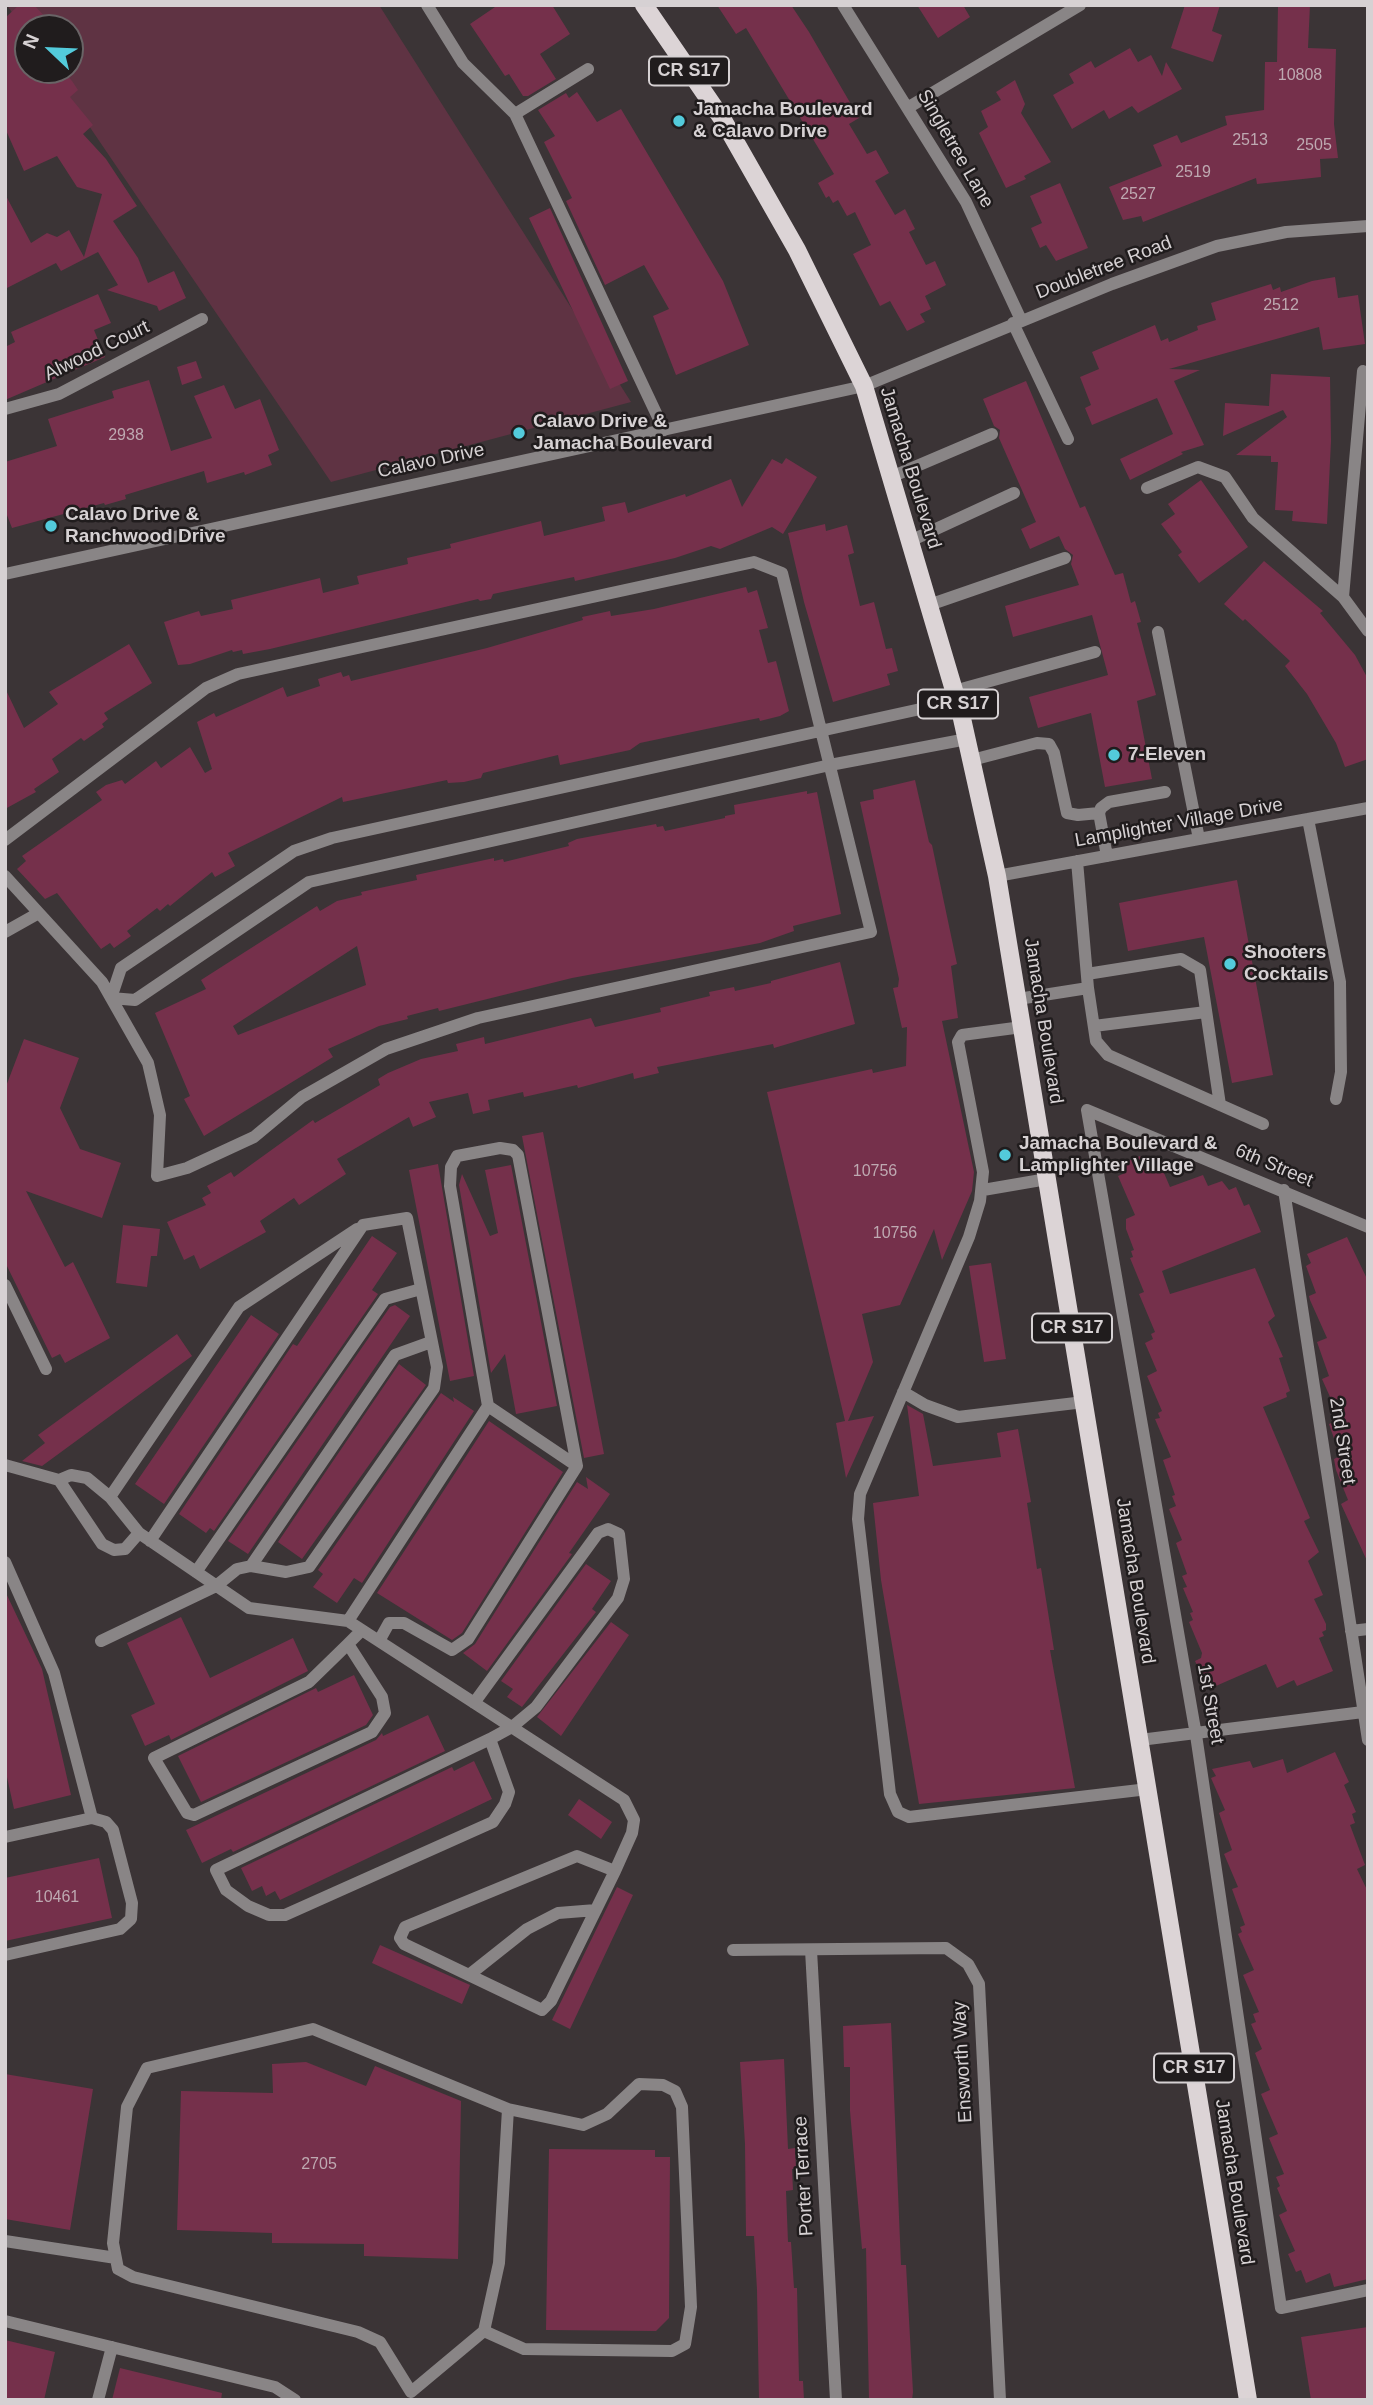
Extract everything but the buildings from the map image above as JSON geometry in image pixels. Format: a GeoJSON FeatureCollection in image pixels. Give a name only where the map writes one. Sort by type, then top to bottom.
{"type":"FeatureCollection","features":[{"type":"Feature","properties":{"kind":"main road","name":"Jamacha Boulevard"},"geometry":{"type":"LineString","coordinates":[[644,5],[728,129],[797,250],[864,386],[967,738],[998,876],[1248,2400]]}},
{"type":"Feature","properties":{"kind":"street"},"geometry":{"type":"LineString","coordinates":[[427,5],[463,63],[515,114],[664,430]]}},
{"type":"Feature","properties":{"kind":"street","name":"Singletree Lane"},"geometry":{"type":"LineString","coordinates":[[843,5],[909,107],[965,202],[1068,439]]}},
{"type":"Feature","properties":{"kind":"street"},"geometry":{"type":"LineString","coordinates":[[909,107],[1080,5]]}},
{"type":"Feature","properties":{"kind":"street"},"geometry":{"type":"LineString","coordinates":[[515,114],[587,68]]}},
{"type":"Feature","properties":{"kind":"street","name":"Doubletree Road"},"geometry":{"type":"LineString","coordinates":[[864,386],[1017,321],[1217,246],[1286,232],[1368,226]]}},
{"type":"Feature","properties":{"kind":"street","name":"Alwood Court"},"geometry":{"type":"LineString","coordinates":[[5,409],[59,394],[202,319]]}},
{"type":"Feature","properties":{"kind":"street"},"geometry":{"type":"LineString","coordinates":[[1343,597],[1363,371]]}},
{"type":"Feature","properties":{"kind":"street","name":"Calavo Drive"},"geometry":{"type":"LineString","coordinates":[[5,574],[864,386]]}},
{"type":"Feature","properties":{"kind":"street"},"geometry":{"type":"LineString","coordinates":[[891,477],[992,434]]}},
{"type":"Feature","properties":{"kind":"street"},"geometry":{"type":"LineString","coordinates":[[1147,488],[1198,467],[1224,477],[1253,517],[1343,597],[1366,624]]}},
{"type":"Feature","properties":{"kind":"street"},"geometry":{"type":"LineString","coordinates":[[910,541],[1014,493]]}},
{"type":"Feature","properties":{"kind":"street"},"geometry":{"type":"LineString","coordinates":[[929,605],[1065,558]]}},
{"type":"Feature","properties":{"kind":"street"},"geometry":{"type":"LineString","coordinates":[[5,840],[205,688],[238,674],[754,562],[782,573],[871,932],[478,1018],[386,1049],[302,1097],[254,1137],[187,1168],[157,1176],[160,1115],[148,1063],[102,982],[5,876]]}},
{"type":"Feature","properties":{"kind":"street"},"geometry":{"type":"LineString","coordinates":[[1158,632],[1199,839]]}},
{"type":"Feature","properties":{"kind":"street"},"geometry":{"type":"LineString","coordinates":[[111,998],[121,968],[294,851],[332,838],[822,732],[956,696],[1095,652]]}},
{"type":"Feature","properties":{"kind":"street"},"geometry":{"type":"LineString","coordinates":[[111,998],[135,1000],[309,882],[830,765],[967,738]]}},
{"type":"Feature","properties":{"kind":"street"},"geometry":{"type":"LineString","coordinates":[[972,760],[1037,743],[1049,744],[1054,753],[1067,813],[1098,813],[1109,803],[1165,792]]}},
{"type":"Feature","properties":{"kind":"street","name":"Lamplighter Village Drive"},"geometry":{"type":"LineString","coordinates":[[998,876],[1368,807]]}},
{"type":"Feature","properties":{"kind":"street"},"geometry":{"type":"LineString","coordinates":[[1098,813],[1107,856]]}},
{"type":"Feature","properties":{"kind":"street"},"geometry":{"type":"LineString","coordinates":[[1308,819],[1340,982],[1341,1072],[1336,1099]]}},
{"type":"Feature","properties":{"kind":"street"},"geometry":{"type":"LineString","coordinates":[[1077,861],[1088,988],[1096,1041],[1108,1055],[1264,1124]]}},
{"type":"Feature","properties":{"kind":"street"},"geometry":{"type":"LineString","coordinates":[[5,932],[37,914]]}},
{"type":"Feature","properties":{"kind":"street"},"geometry":{"type":"LineString","coordinates":[[1087,974],[1181,959],[1200,970],[1220,1105]]}},
{"type":"Feature","properties":{"kind":"street"},"geometry":{"type":"LineString","coordinates":[[1018,999],[1088,988]]}},
{"type":"Feature","properties":{"kind":"street"},"geometry":{"type":"LineString","coordinates":[[1094,1026],[1206,1012]]}},
{"type":"Feature","properties":{"kind":"street"},"geometry":{"type":"LineString","coordinates":[[1022,1027],[962,1035],[958,1042],[983,1172],[983,1190],[969,1237],[860,1494],[858,1520],[890,1794],[898,1812],[909,1817],[1148,1789]]}},
{"type":"Feature","properties":{"kind":"street","name":"6th Street"},"geometry":{"type":"LineString","coordinates":[[1087,1110],[1368,1227]]}},
{"type":"Feature","properties":{"kind":"street","name":"1st Street"},"geometry":{"type":"LineString","coordinates":[[1087,1110],[1196,1735],[1282,2308],[1368,2290]]}},
{"type":"Feature","properties":{"kind":"street"},"geometry":{"type":"LineString","coordinates":[[348,1621],[488,1406],[450,1186],[451,1167],[457,1156],[500,1148],[513,1150],[518,1155],[578,1466],[467,1639],[452,1650],[404,1623],[390,1623],[379,1642]]}},
{"type":"Feature","properties":{"kind":"street"},"geometry":{"type":"LineString","coordinates":[[983,1190],[1047,1179]]}},
{"type":"Feature","properties":{"kind":"street","name":"2nd Street"},"geometry":{"type":"LineString","coordinates":[[1284,1190],[1368,1740]]}},
{"type":"Feature","properties":{"kind":"street"},"geometry":{"type":"LineString","coordinates":[[101,1641],[216,1586],[237,1569],[251,1566],[286,1572],[309,1567],[434,1388],[436,1367],[407,1218],[363,1225],[239,1307],[110,1497]]}},
{"type":"Feature","properties":{"kind":"street"},"geometry":{"type":"LineString","coordinates":[[150,1541],[363,1225]]}},
{"type":"Feature","properties":{"kind":"street"},"geometry":{"type":"LineString","coordinates":[[5,1285],[46,1369]]}},
{"type":"Feature","properties":{"kind":"street"},"geometry":{"type":"LineString","coordinates":[[196,1572],[385,1298],[421,1289]]}},
{"type":"Feature","properties":{"kind":"street"},"geometry":{"type":"LineString","coordinates":[[251,1566],[395,1354],[432,1342]]}},
{"type":"Feature","properties":{"kind":"street"},"geometry":{"type":"LineString","coordinates":[[904,1392],[925,1405],[958,1417],[1084,1402]]}},
{"type":"Feature","properties":{"kind":"street"},"geometry":{"type":"LineString","coordinates":[[488,1406],[578,1466]]}},
{"type":"Feature","properties":{"kind":"street"},"geometry":{"type":"LineString","coordinates":[[5,1465],[59,1480],[71,1475],[87,1478],[110,1497],[139,1533],[249,1608],[348,1621],[624,1800],[634,1820],[632,1833],[615,1871],[551,2001],[542,2010],[404,1944],[400,1938],[405,1927],[577,1856],[615,1871]]}},
{"type":"Feature","properties":{"kind":"street"},"geometry":{"type":"LineString","coordinates":[[59,1480],[102,1544],[114,1550],[125,1549],[139,1533]]}},
{"type":"Feature","properties":{"kind":"street"},"geometry":{"type":"LineString","coordinates":[[474,1703],[598,1533],[608,1529],[619,1534],[624,1579],[618,1598],[536,1707],[512,1727],[490,1739],[216,1870],[226,1890],[248,1906],[269,1915],[285,1915],[493,1822],[505,1804],[509,1792],[490,1739]]}},
{"type":"Feature","properties":{"kind":"street"},"geometry":{"type":"LineString","coordinates":[[5,1562],[54,1673],[92,1818]]}},
{"type":"Feature","properties":{"kind":"street"},"geometry":{"type":"LineString","coordinates":[[1351,1631],[1368,1629]]}},
{"type":"Feature","properties":{"kind":"street"},"geometry":{"type":"LineString","coordinates":[[348,1644],[382,1696],[386,1713],[372,1732],[194,1815],[187,1813],[154,1758],[309,1682],[362,1630]]}},
{"type":"Feature","properties":{"kind":"street"},"geometry":{"type":"LineString","coordinates":[[1140,1740],[1363,1712]]}},
{"type":"Feature","properties":{"kind":"street"},"geometry":{"type":"LineString","coordinates":[[5,1837],[92,1818],[106,1822],[113,1830],[132,1903],[131,1919],[120,1929],[5,1955]]}},
{"type":"Feature","properties":{"kind":"street"},"geometry":{"type":"LineString","coordinates":[[468,1975],[527,1929],[548,1918],[558,1913],[596,1910]]}},
{"type":"Feature","properties":{"kind":"street","name":"Ensworth Way"},"geometry":{"type":"LineString","coordinates":[[733,1950],[946,1948],[968,1964],[979,1984],[1000,2400]]}},
{"type":"Feature","properties":{"kind":"street","name":"Porter Terrace"},"geometry":{"type":"LineString","coordinates":[[811,1950],[836,2400]]}},
{"type":"Feature","properties":{"kind":"street"},"geometry":{"type":"LineString","coordinates":[[484,2331],[524,2349],[672,2351],[685,2344],[691,2307],[682,2107],[675,2091],[663,2085],[639,2084],[607,2114],[583,2125],[509,2109],[313,2029],[147,2068],[127,2107],[113,2244],[118,2269],[133,2277],[358,2332],[380,2342],[411,2396],[484,2331],[499,2263],[509,2109]]}},
{"type":"Feature","properties":{"kind":"street"},"geometry":{"type":"LineString","coordinates":[[5,2241],[116,2258]]}},
{"type":"Feature","properties":{"kind":"street"},"geometry":{"type":"LineString","coordinates":[[5,2321],[275,2387],[296,2400]]}},
{"type":"Feature","properties":{"kind":"street"},"geometry":{"type":"LineString","coordinates":[[98,2400],[112,2347]]}},
{"type":"Feature","properties":{"kind":"shaded area"},"geometry":{"type":"Polygon","coordinates":[[[7,5],[379,5],[631,402],[331,482],[61,84],[84,84],[84,14],[14,15],[7,5]]]}},
{"type":"Feature","properties":{"kind":"place","name":"Jamacha Boulevard & Calavo Drive"},"geometry":{"type":"Point","coordinates":[679,121]}},
{"type":"Feature","properties":{"kind":"place","name":"Calavo Drive & Jamacha Boulevard"},"geometry":{"type":"Point","coordinates":[519,433]}},
{"type":"Feature","properties":{"kind":"place","name":"Calavo Drive & Ranchwood Drive"},"geometry":{"type":"Point","coordinates":[51,526]}},
{"type":"Feature","properties":{"kind":"place","name":"7-Eleven"},"geometry":{"type":"Point","coordinates":[1114,755]}},
{"type":"Feature","properties":{"kind":"place","name":"Shooters Cocktails"},"geometry":{"type":"Point","coordinates":[1230,964]}},
{"type":"Feature","properties":{"kind":"place","name":"Jamacha Boulevard & Lamplighter Village"},"geometry":{"type":"Point","coordinates":[1005,1155]}}]}
